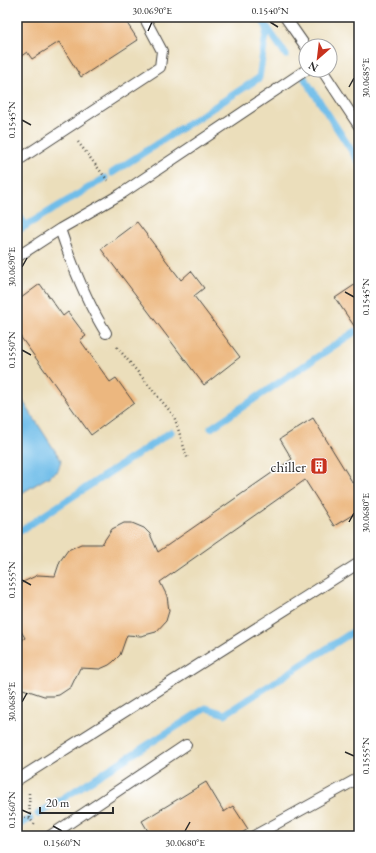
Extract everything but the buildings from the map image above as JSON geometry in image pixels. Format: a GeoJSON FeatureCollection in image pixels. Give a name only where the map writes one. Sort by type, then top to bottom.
{"type":"FeatureCollection","features":[{"type":"Feature","properties":{"kind":"lane"},"geometry":{"type":"LineString","coordinates":[[17,161],[160,67],[162,51],[144,17]]}},
{"type":"Feature","properties":{"kind":"lane"},"geometry":{"type":"LineString","coordinates":[[285,17],[300,38]]}},
{"type":"Feature","properties":{"kind":"lane"},"geometry":{"type":"LineString","coordinates":[[17,257],[60,229],[121,194],[298,75]]}},
{"type":"Feature","properties":{"kind":"lane"},"geometry":{"type":"LineString","coordinates":[[327,78],[359,126]]}},
{"type":"Feature","properties":{"kind":"lane"},"geometry":{"type":"LineString","coordinates":[[60,229],[66,248],[92,311],[106,333]]}},
{"type":"Feature","properties":{"kind":"lane"},"geometry":{"type":"LineString","coordinates":[[17,780],[359,563]]}},
{"type":"Feature","properties":{"kind":"lane"},"geometry":{"type":"LineString","coordinates":[[50,836],[186,745]]}},
{"type":"Feature","properties":{"kind":"lane"},"geometry":{"type":"LineString","coordinates":[[254,836],[359,778]]}},
{"type":"Feature","properties":{"kind":"path"},"geometry":{"type":"LineString","coordinates":[[67,128],[105,178],[121,194]]}},
{"type":"Feature","properties":{"kind":"path"},"geometry":{"type":"LineString","coordinates":[[106,333],[174,416],[188,460]]}},
{"type":"Feature","properties":{"kind":"path"},"geometry":{"type":"LineString","coordinates":[[28,774],[30,819],[39,830]]}},
{"type":"Feature","properties":{"kind":"path"},"geometry":{"type":"LineString","coordinates":[[17,816],[30,819]]}},
{"type":"Feature","properties":{"kind":"water"},"geometry":{"type":"Polygon","coordinates":[[[17,392],[61,460],[58,471],[17,496],[17,392]]]}},
{"type":"Feature","properties":{"kind":"waterway"},"geometry":{"type":"LineString","coordinates":[[260,17],[286,55]]}},
{"type":"Feature","properties":{"kind":"waterway"},"geometry":{"type":"LineString","coordinates":[[112,173],[259,78],[267,28]]}},
{"type":"Feature","properties":{"kind":"waterway"},"geometry":{"type":"LineString","coordinates":[[304,78],[359,162]]}},
{"type":"Feature","properties":{"kind":"waterway"},"geometry":{"type":"LineString","coordinates":[[17,231],[105,178]]}},
{"type":"Feature","properties":{"kind":"waterway"},"geometry":{"type":"LineString","coordinates":[[17,213],[26,226]]}},
{"type":"Feature","properties":{"kind":"waterway"},"geometry":{"type":"LineString","coordinates":[[211,428],[359,329]]}},
{"type":"Feature","properties":{"kind":"waterway"},"geometry":{"type":"LineString","coordinates":[[17,533],[171,432]]}},
{"type":"Feature","properties":{"kind":"waterway"},"geometry":{"type":"LineString","coordinates":[[38,814],[206,708],[225,714],[359,628]]}},
{"type":"Feature","properties":{"kind":"waterway"},"geometry":{"type":"LineString","coordinates":[[17,826],[30,819]]}},
{"type":"Feature","properties":{"kind":"place","name":"chiller"},"geometry":{"type":"Point","coordinates":[319,466]}}]}
